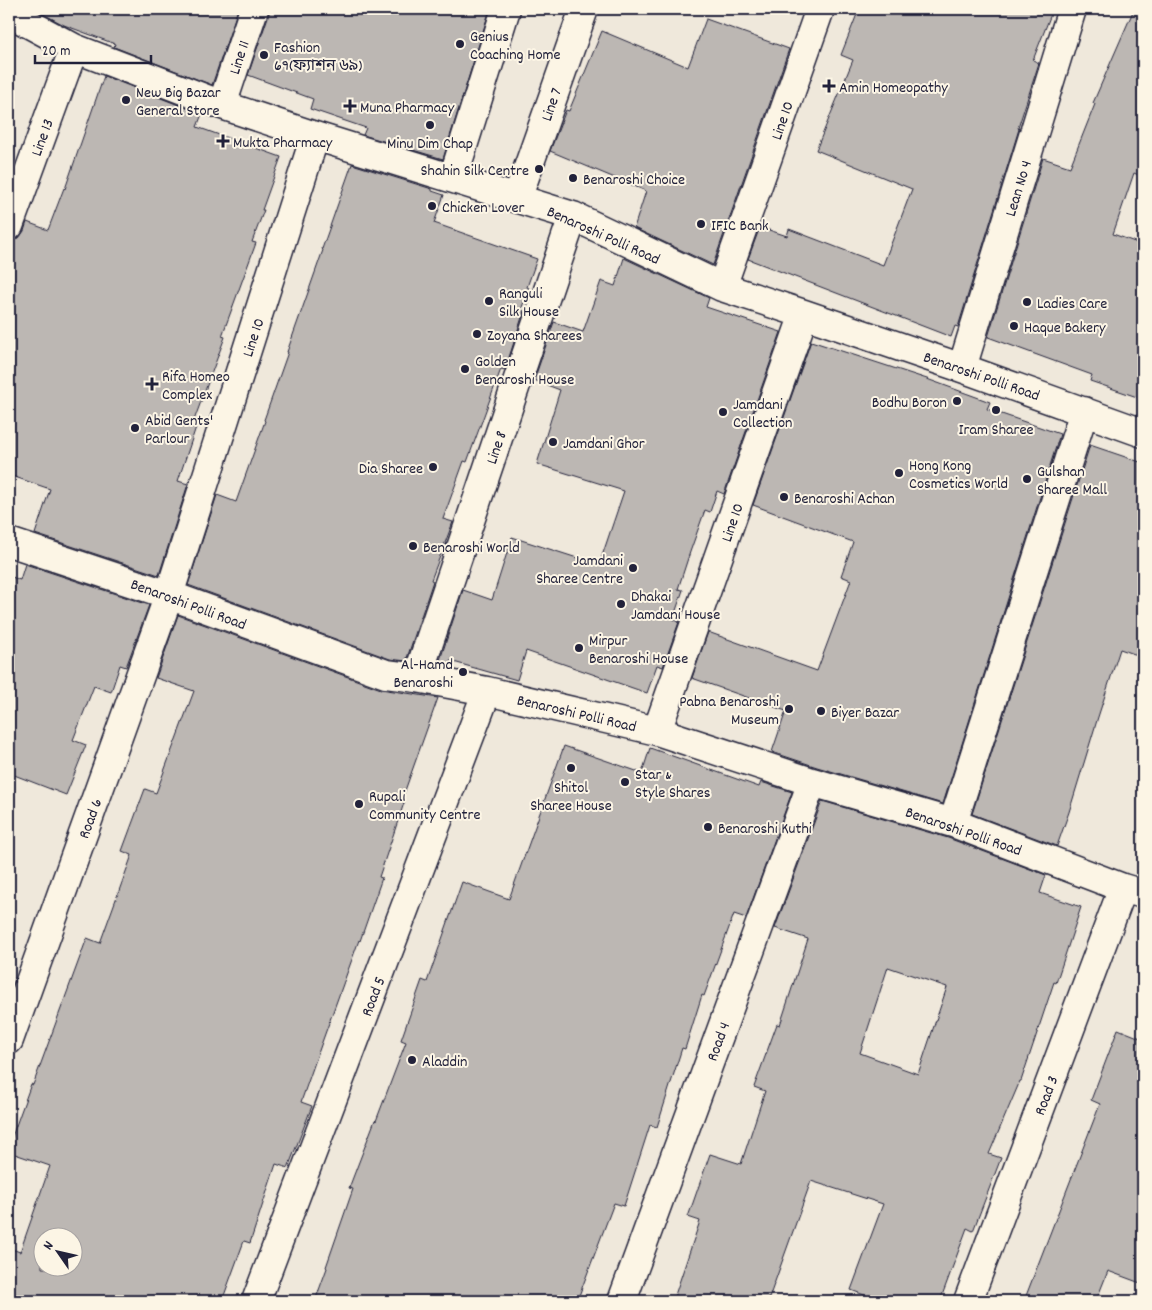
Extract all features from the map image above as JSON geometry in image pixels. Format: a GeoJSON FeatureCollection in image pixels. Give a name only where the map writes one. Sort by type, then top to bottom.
{"type":"FeatureCollection","features":[{"type":"Feature","properties":{"kind":"street","name":"Line 11"},"geometry":{"type":"LineString","coordinates":[[222,105],[254,9]]}},
{"type":"Feature","properties":{"kind":"street"},"geometry":{"type":"LineString","coordinates":[[453,178],[506,9]]}},
{"type":"Feature","properties":{"kind":"street","name":"Line 7"},"geometry":{"type":"LineString","coordinates":[[517,198],[584,9]]}},
{"type":"Feature","properties":{"kind":"street","name":"Line 10"},"geometry":{"type":"LineString","coordinates":[[722,288],[820,9]]}},
{"type":"Feature","properties":{"kind":"street","name":"Lean No 4"},"geometry":{"type":"LineString","coordinates":[[962,368],[1072,9]]}},
{"type":"Feature","properties":{"kind":"street","name":"Benaroshi Polli Road"},"geometry":{"type":"LineString","coordinates":[[9,13],[74,48],[222,105],[573,216],[722,288],[962,368],[1143,433]]}},
{"type":"Feature","properties":{"kind":"street","name":"Line 13"},"geometry":{"type":"LineString","coordinates":[[9,226],[74,48]]}},
{"type":"Feature","properties":{"kind":"street","name":"Line 10"},"geometry":{"type":"LineString","coordinates":[[169,595],[316,136]]}},
{"type":"Feature","properties":{"kind":"street","name":"Line 8"},"geometry":{"type":"LineString","coordinates":[[416,678],[573,216]]}},
{"type":"Feature","properties":{"kind":"street","name":"Line 10"},"geometry":{"type":"LineString","coordinates":[[657,731],[804,314]]}},
{"type":"Feature","properties":{"kind":"street"},"geometry":{"type":"LineString","coordinates":[[953,823],[1084,411]]}},
{"type":"Feature","properties":{"kind":"street","name":"Benaroshi Polli Road"},"geometry":{"type":"LineString","coordinates":[[9,542],[169,595],[386,674],[487,691],[657,731],[812,782],[953,823],[1133,891]]}},
{"type":"Feature","properties":{"kind":"street","name":"Road 6"},"geometry":{"type":"LineString","coordinates":[[9,1040],[169,595]]}},
{"type":"Feature","properties":{"kind":"street","name":"Road 5"},"geometry":{"type":"LineString","coordinates":[[256,1301],[487,691]]}},
{"type":"Feature","properties":{"kind":"street","name":"Road 4"},"geometry":{"type":"LineString","coordinates":[[622,1301],[812,782]]}},
{"type":"Feature","properties":{"kind":"street","name":"Road 3"},"geometry":{"type":"LineString","coordinates":[[968,1301],[1133,891]]}},
{"type":"Feature","properties":{"kind":"building"},"geometry":{"type":"Polygon","coordinates":[[[34,9],[238,9],[212,85],[114,47],[115,44],[64,25],[34,9]]]}},
{"type":"Feature","properties":{"kind":"building"},"geometry":{"type":"Polygon","coordinates":[[[269,9],[490,9],[443,159],[363,135],[366,128],[310,109],[313,99],[248,75],[269,14],[269,9]]]}},
{"type":"Feature","properties":{"kind":"building"},"geometry":{"type":"Polygon","coordinates":[[[859,9],[1053,9],[1033,60],[1039,63],[958,327],[955,326],[951,337],[748,259],[760,227],[787,236],[789,229],[883,265],[912,189],[816,150],[853,60],[841,55],[859,9]]]}},
{"type":"Feature","properties":{"kind":"building"},"geometry":{"type":"Polygon","coordinates":[[[1134,9],[1143,9],[1143,177],[1134,173],[1113,234],[1143,245],[1143,399],[1090,381],[1092,375],[988,337],[1043,158],[1070,167],[1095,104],[1093,103],[1134,9]]]}},
{"type":"Feature","properties":{"kind":"building"},"geometry":{"type":"Polygon","coordinates":[[[706,19],[789,49],[713,265],[634,228],[646,191],[550,151],[566,110],[569,111],[602,31],[688,67],[706,19]]]}},
{"type":"Feature","properties":{"kind":"building"},"geometry":{"type":"Polygon","coordinates":[[[104,76],[202,114],[197,127],[281,157],[252,242],[256,243],[222,336],[225,337],[193,423],[197,424],[178,481],[188,484],[159,575],[35,534],[50,489],[9,475],[9,241],[19,238],[27,222],[48,230],[65,189],[104,76]]]}},
{"type":"Feature","properties":{"kind":"building"},"geometry":{"type":"Polygon","coordinates":[[[352,164],[432,189],[432,191],[444,195],[434,223],[537,259],[521,310],[524,311],[505,370],[501,369],[467,462],[464,461],[443,519],[453,522],[431,580],[433,581],[406,661],[390,659],[188,585],[217,495],[236,502],[352,164]]]}},
{"type":"Feature","properties":{"kind":"building"},"geometry":{"type":"Polygon","coordinates":[[[624,258],[709,298],[706,307],[781,332],[724,494],[717,491],[710,512],[705,510],[690,552],[678,589],[683,590],[673,619],[679,622],[663,667],[657,665],[647,693],[526,651],[517,680],[450,661],[448,668],[438,666],[463,590],[492,600],[512,537],[599,565],[624,491],[537,464],[560,390],[534,380],[554,322],[583,332],[601,281],[615,286],[624,258]]]}},
{"type":"Feature","properties":{"kind":"building"},"geometry":{"type":"Polygon","coordinates":[[[811,341],[990,402],[987,409],[1060,434],[943,804],[772,752],[786,711],[692,678],[708,632],[817,671],[851,580],[841,576],[853,542],[753,505],[811,341]]]}},
{"type":"Feature","properties":{"kind":"building"},"geometry":{"type":"Polygon","coordinates":[[[1090,445],[1143,463],[1143,657],[1120,649],[1057,846],[972,814],[1090,445]]]}},
{"type":"Feature","properties":{"kind":"building"},"geometry":{"type":"Polygon","coordinates":[[[25,564],[149,605],[126,667],[120,665],[111,692],[94,686],[73,740],[86,745],[66,795],[9,773],[9,576],[20,580],[25,564]]]}},
{"type":"Feature","properties":{"kind":"building"},"geometry":{"type":"Polygon","coordinates":[[[178,615],[381,689],[438,698],[402,799],[405,800],[379,877],[382,878],[301,1102],[312,1106],[288,1168],[276,1164],[250,1243],[244,1241],[222,1301],[9,1301],[9,1248],[20,1252],[50,1166],[9,1152],[9,1145],[87,938],[100,943],[132,855],[122,851],[145,789],[156,793],[194,691],[156,678],[178,615]]]}},
{"type":"Feature","properties":{"kind":"building"},"geometry":{"type":"Polygon","coordinates":[[[564,746],[642,773],[650,748],[759,787],[761,782],[792,792],[746,918],[734,914],[704,996],[702,995],[685,1049],[682,1048],[657,1127],[650,1125],[624,1206],[614,1203],[577,1301],[315,1301],[353,1189],[349,1188],[406,1042],[401,1040],[422,980],[427,982],[462,882],[509,899],[564,746]]]}},
{"type":"Feature","properties":{"kind":"building"},"geometry":{"type":"Polygon","coordinates":[[[822,801],[948,838],[1046,875],[1040,893],[1081,907],[1021,1081],[989,1154],[1001,1158],[973,1231],[967,1228],[940,1301],[880,1301],[851,1290],[883,1204],[811,1181],[768,1301],[673,1301],[700,1221],[688,1217],[710,1154],[741,1164],[765,1091],[754,1087],[777,1024],[780,1025],[808,939],[775,928],[822,801]],[[888,967],[860,1053],[918,1074],[947,987],[888,967]]]}},
{"type":"Feature","properties":{"kind":"building"},"geometry":{"type":"Polygon","coordinates":[[[1118,1029],[1143,1039],[1143,1284],[1108,1271],[1096,1301],[1024,1301],[1100,1104],[1091,1100],[1118,1029]]]}},
{"type":"Feature","properties":{"kind":"place","name":"Genius Coaching Home"},"geometry":{"type":"Point","coordinates":[460,44]}},
{"type":"Feature","properties":{"kind":"place","name":"Fashion 69(ফ্যাশন ৬৯)"},"geometry":{"type":"Point","coordinates":[264,55]}},
{"type":"Feature","properties":{"kind":"place","name":"Amin Homeopathy"},"geometry":{"type":"Point","coordinates":[829,86]}},
{"type":"Feature","properties":{"kind":"place","name":"New Big Bazar General Store"},"geometry":{"type":"Point","coordinates":[126,100]}},
{"type":"Feature","properties":{"kind":"place","name":"Muna Pharmacy"},"geometry":{"type":"Point","coordinates":[350,106]}},
{"type":"Feature","properties":{"kind":"place","name":"Minu Dim Chap"},"geometry":{"type":"Point","coordinates":[430,125]}},
{"type":"Feature","properties":{"kind":"place","name":"Mukta Pharmacy"},"geometry":{"type":"Point","coordinates":[223,141]}},
{"type":"Feature","properties":{"kind":"place","name":"Shahin Silk Centre"},"geometry":{"type":"Point","coordinates":[539,169]}},
{"type":"Feature","properties":{"kind":"place","name":"Benaroshi Choice"},"geometry":{"type":"Point","coordinates":[573,178]}},
{"type":"Feature","properties":{"kind":"place","name":"Chicken Lover"},"geometry":{"type":"Point","coordinates":[432,206]}},
{"type":"Feature","properties":{"kind":"place","name":"IFIC Bank"},"geometry":{"type":"Point","coordinates":[701,224]}},
{"type":"Feature","properties":{"kind":"place","name":"Ranguli Silk House"},"geometry":{"type":"Point","coordinates":[489,301]}},
{"type":"Feature","properties":{"kind":"place","name":"Ladies Care"},"geometry":{"type":"Point","coordinates":[1027,302]}},
{"type":"Feature","properties":{"kind":"place","name":"Haque Bakery"},"geometry":{"type":"Point","coordinates":[1014,326]}},
{"type":"Feature","properties":{"kind":"place","name":"Zoyana Sharees"},"geometry":{"type":"Point","coordinates":[477,334]}},
{"type":"Feature","properties":{"kind":"place","name":"Golden Benaroshi House"},"geometry":{"type":"Point","coordinates":[465,369]}},
{"type":"Feature","properties":{"kind":"place","name":"Rifa Homeo Complex"},"geometry":{"type":"Point","coordinates":[152,384]}},
{"type":"Feature","properties":{"kind":"place","name":"Bodhu Boron"},"geometry":{"type":"Point","coordinates":[957,401]}},
{"type":"Feature","properties":{"kind":"place","name":"Iram Sharee"},"geometry":{"type":"Point","coordinates":[996,410]}},
{"type":"Feature","properties":{"kind":"place","name":"Jamdani Collection"},"geometry":{"type":"Point","coordinates":[723,412]}},
{"type":"Feature","properties":{"kind":"place","name":"Abid Gents' Parlour"},"geometry":{"type":"Point","coordinates":[135,428]}},
{"type":"Feature","properties":{"kind":"place","name":"Jamdani Ghor"},"geometry":{"type":"Point","coordinates":[553,442]}},
{"type":"Feature","properties":{"kind":"place","name":"Dia Sharee"},"geometry":{"type":"Point","coordinates":[433,467]}},
{"type":"Feature","properties":{"kind":"place","name":"Hong Kong Cosmetics World"},"geometry":{"type":"Point","coordinates":[899,473]}},
{"type":"Feature","properties":{"kind":"place","name":"Gulshan Sharee Mall"},"geometry":{"type":"Point","coordinates":[1027,479]}},
{"type":"Feature","properties":{"kind":"place","name":"Benaroshi Achan"},"geometry":{"type":"Point","coordinates":[784,497]}},
{"type":"Feature","properties":{"kind":"place","name":"Benaroshi World"},"geometry":{"type":"Point","coordinates":[413,546]}},
{"type":"Feature","properties":{"kind":"place","name":"Jamdani Sharee Centre"},"geometry":{"type":"Point","coordinates":[633,568]}},
{"type":"Feature","properties":{"kind":"place","name":"Dhakai Jamdani House"},"geometry":{"type":"Point","coordinates":[621,604]}},
{"type":"Feature","properties":{"kind":"place","name":"Mirpur Benaroshi House"},"geometry":{"type":"Point","coordinates":[579,648]}},
{"type":"Feature","properties":{"kind":"place","name":"Al-Hamd Benaroshi"},"geometry":{"type":"Point","coordinates":[463,672]}},
{"type":"Feature","properties":{"kind":"place","name":"Pabna Benaroshi Museum"},"geometry":{"type":"Point","coordinates":[789,709]}},
{"type":"Feature","properties":{"kind":"place","name":"Biyer Bazar"},"geometry":{"type":"Point","coordinates":[821,711]}},
{"type":"Feature","properties":{"kind":"place","name":"Shitol Sharee House"},"geometry":{"type":"Point","coordinates":[571,768]}},
{"type":"Feature","properties":{"kind":"place","name":"Star & Style Shares"},"geometry":{"type":"Point","coordinates":[625,782]}},
{"type":"Feature","properties":{"kind":"place","name":"Rupali Community Centre"},"geometry":{"type":"Point","coordinates":[359,804]}},
{"type":"Feature","properties":{"kind":"place","name":"Benaroshi Kuthi"},"geometry":{"type":"Point","coordinates":[708,827]}},
{"type":"Feature","properties":{"kind":"place","name":"Aladdin"},"geometry":{"type":"Point","coordinates":[412,1060]}}]}
